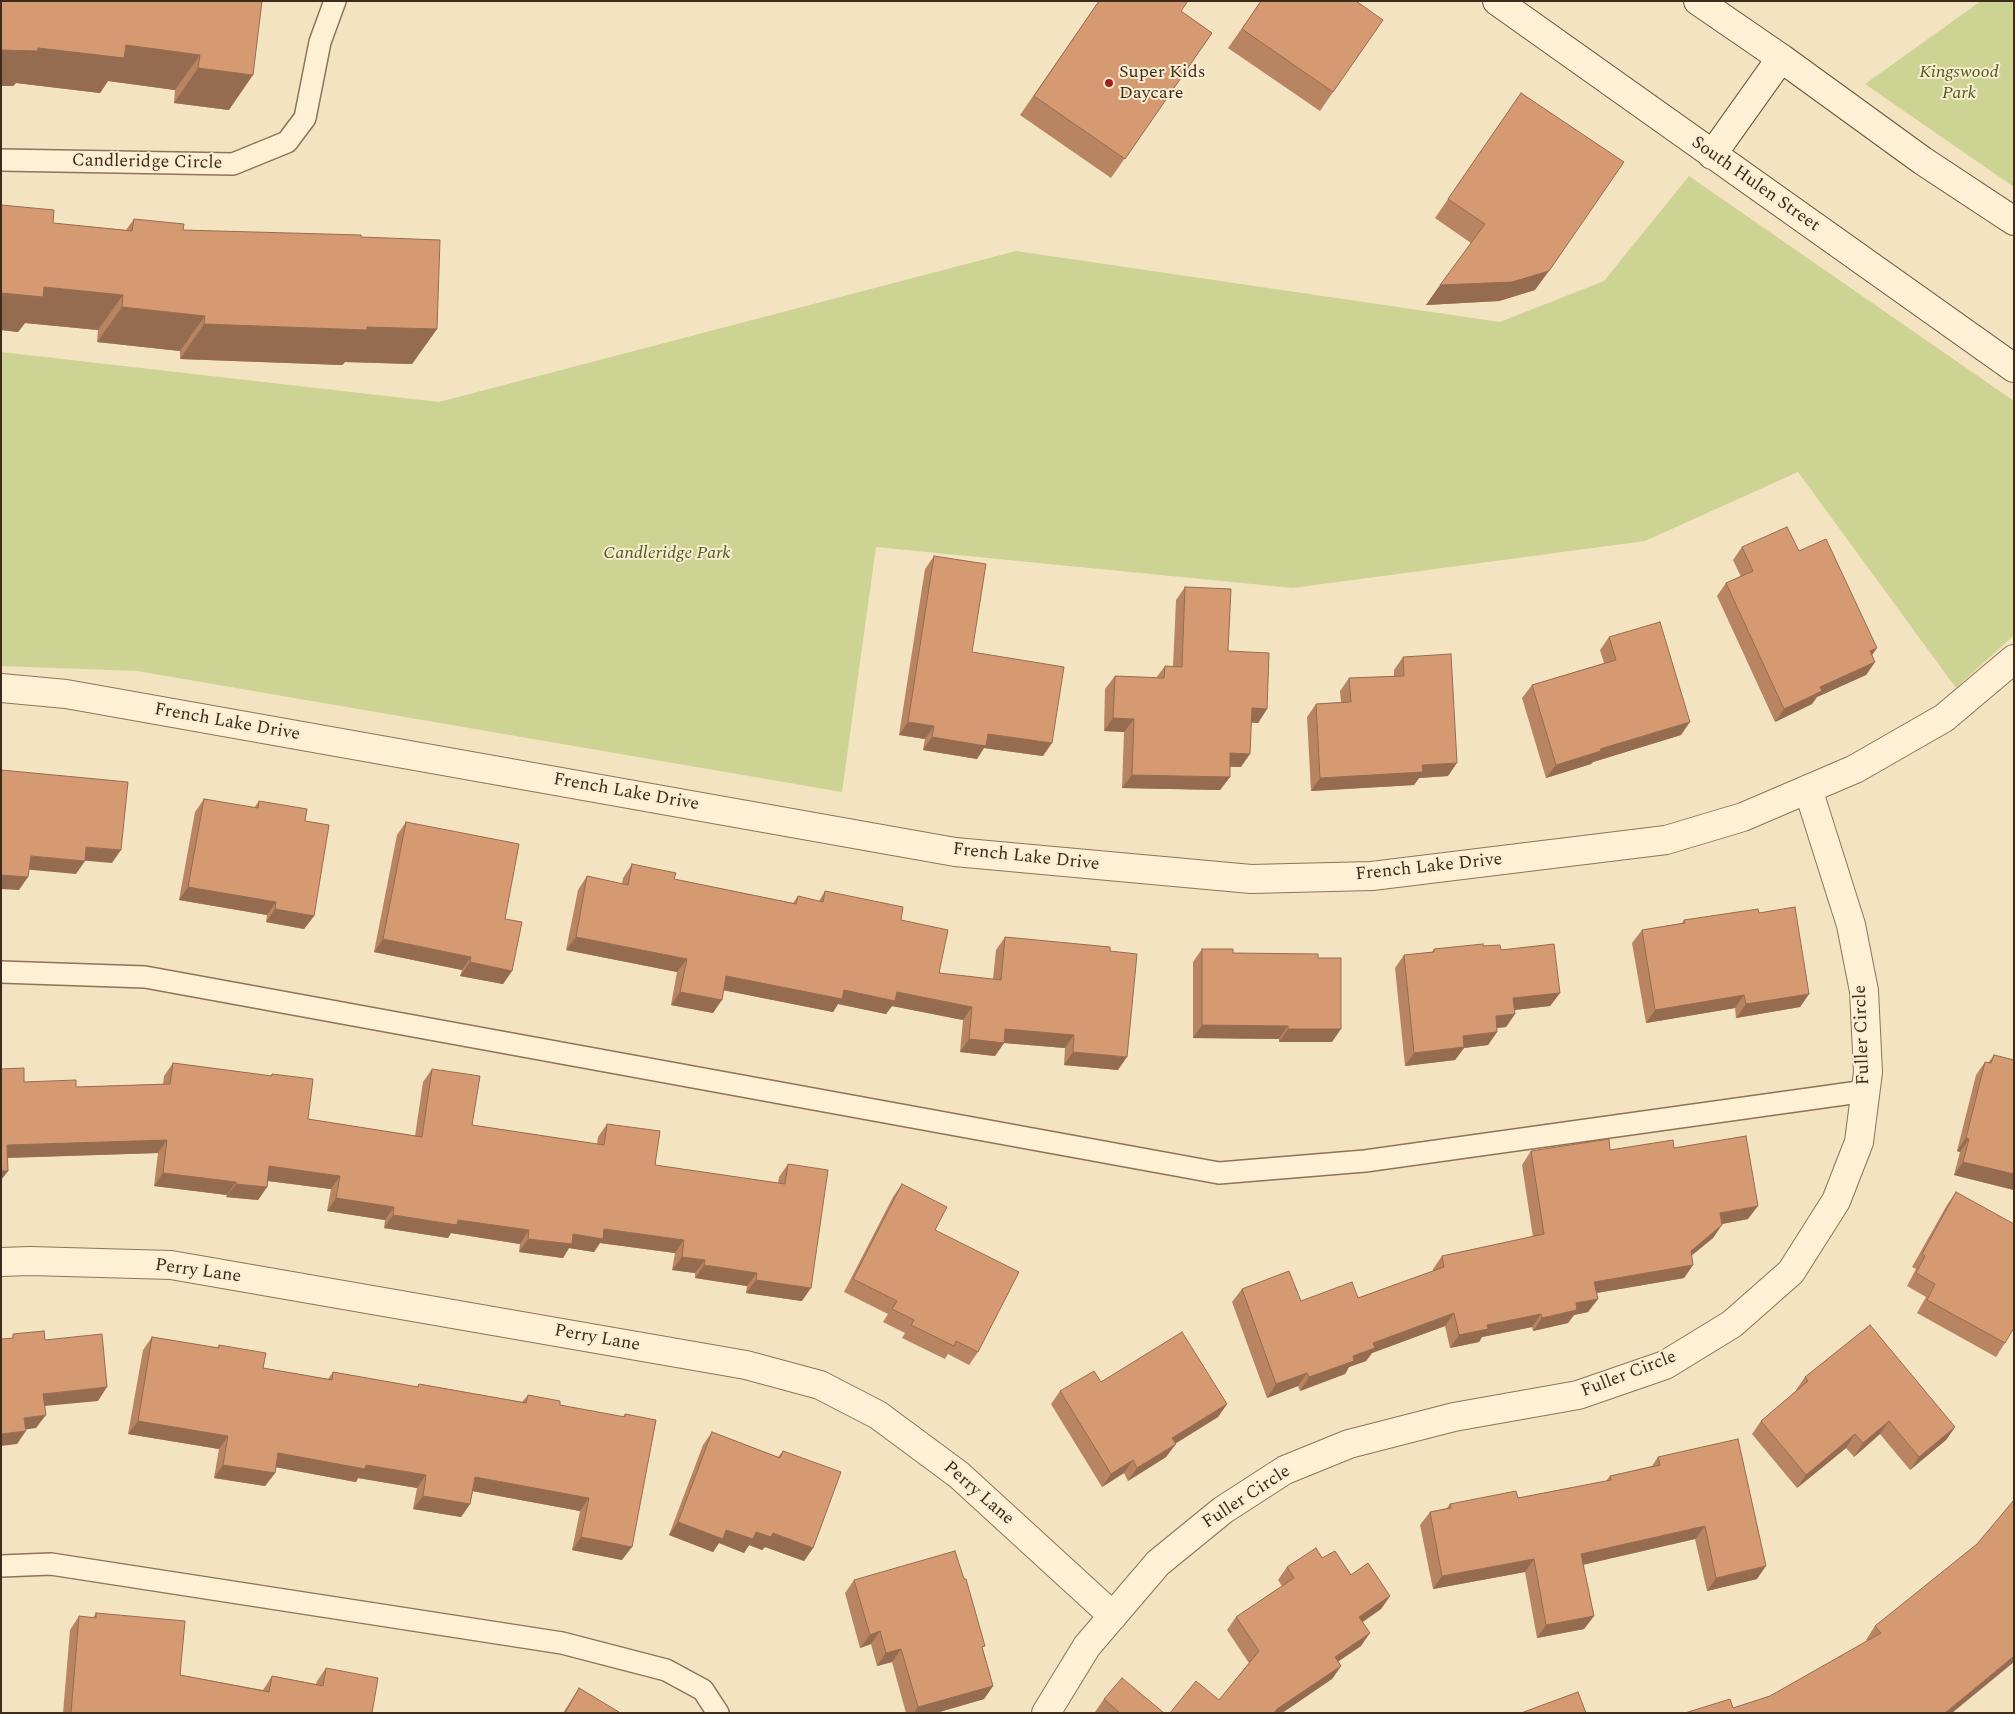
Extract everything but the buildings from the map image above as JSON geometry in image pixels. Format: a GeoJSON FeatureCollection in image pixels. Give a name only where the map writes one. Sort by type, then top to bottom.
{"type":"FeatureCollection","features":[{"type":"Feature","properties":{"kind":"street","name":"South Hulen Street"},"geometry":{"type":"LineString","coordinates":[[1497,1],[2014,368]]}},
{"type":"Feature","properties":{"kind":"street"},"geometry":{"type":"LineString","coordinates":[[1698,1],[1923,160],[2014,221]]}},
{"type":"Feature","properties":{"kind":"street"},"geometry":{"type":"LineString","coordinates":[[1712,155],[1781,58]]}},
{"type":"Feature","properties":{"kind":"street","name":"French Lake Drive"},"geometry":{"type":"LineString","coordinates":[[1,688],[66,694],[955,852],[1251,879],[1372,876],[1666,840],[1743,817],[1855,769],[1944,718],[2014,660]]}},
{"type":"Feature","properties":{"kind":"street","name":"Fuller Circle"},"geometry":{"type":"LineString","coordinates":[[1046,1713],[1087,1646],[1158,1564],[1223,1510],[1285,1470],[1349,1444],[1454,1417],[1578,1395],[1665,1365],[1732,1324],[1792,1272],[1836,1201],[1859,1142],[1868,1072],[1864,991],[1852,925],[1808,789]]}},
{"type":"Feature","properties":{"kind":"street","name":"Perry Lane"},"geometry":{"type":"LineString","coordinates":[[1,1262],[30,1260],[171,1265],[746,1365],[820,1385],[878,1415],[959,1475],[1113,1616]]}},
{"type":"Feature","properties":{"kind":"lane","name":"Candleridge Circle"},"geometry":{"type":"LineString","coordinates":[[1,160],[233,164],[287,142],[305,118],[320,42],[335,1]]}},
{"type":"Feature","properties":{"kind":"lane"},"geometry":{"type":"LineString","coordinates":[[1,972],[145,977],[1219,1173],[1365,1161],[1866,1091]]}},
{"type":"Feature","properties":{"kind":"lane"},"geometry":{"type":"LineString","coordinates":[[1,1566],[50,1564],[562,1643],[666,1670],[703,1690],[718,1713]]}},
{"type":"Feature","properties":{"kind":"green space","name":"Kingswood Park"},"geometry":{"type":"Polygon","coordinates":[[[1981,1],[2014,1],[2014,187],[1865,84],[1981,1]]]}},
{"type":"Feature","properties":{"kind":"green space","name":"Candleridge Park"},"geometry":{"type":"Polygon","coordinates":[[[1689,176],[2014,401],[2014,635],[1956,688],[1798,472],[1645,541],[1293,588],[876,547],[842,792],[137,671],[1,666],[1,352],[439,402],[1016,251],[1500,322],[1604,281],[1689,176]]]}},
{"type":"Feature","properties":{"kind":"place","name":"Super Kids Daycare"},"geometry":{"type":"Point","coordinates":[1109,83]}}]}
